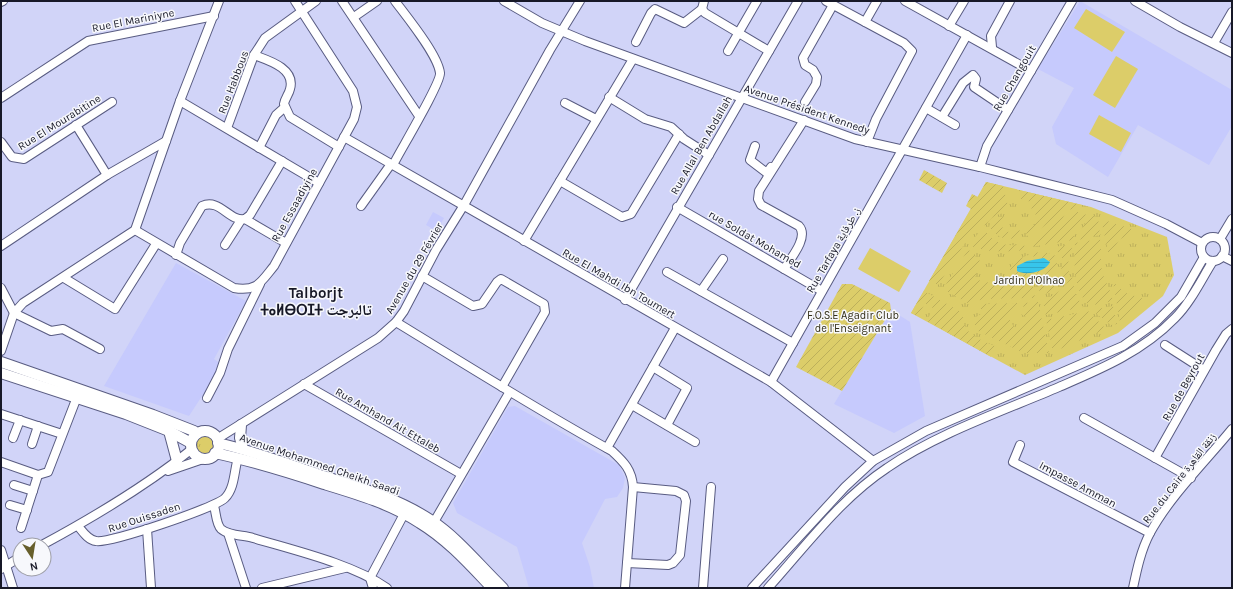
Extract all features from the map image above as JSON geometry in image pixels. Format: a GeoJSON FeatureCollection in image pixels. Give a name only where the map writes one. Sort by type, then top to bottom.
{"type":"FeatureCollection","features":[{"type":"Feature","properties":{"kind":"main road"},"geometry":{"type":"LineString","coordinates":[[1,362],[153,414],[194,431],[196,434]]}},
{"type":"Feature","properties":{"kind":"main road"},"geometry":{"type":"LineString","coordinates":[[1,373],[77,397],[169,431],[191,446],[200,457],[206,458],[217,445],[208,431],[196,434]]}},
{"type":"Feature","properties":{"kind":"main road"},"geometry":{"type":"LineString","coordinates":[[241,425],[241,454]]}},
{"type":"Feature","properties":{"kind":"main road"},"geometry":{"type":"LineString","coordinates":[[169,431],[178,461]]}},
{"type":"Feature","properties":{"kind":"main road"},"geometry":{"type":"LineString","coordinates":[[191,446],[196,434]]}},
{"type":"Feature","properties":{"kind":"main road","name":"Avenue Mohammed Cheikh Saadi"},"geometry":{"type":"LineString","coordinates":[[217,445],[382,503],[404,514],[428,528],[449,544],[492,588]]}},
{"type":"Feature","properties":{"kind":"main road","name":"Avenue Mohammed Cheikh Saadi"},"geometry":{"type":"LineString","coordinates":[[241,454],[382,496],[410,508],[434,522],[467,551],[502,588]]}},
{"type":"Feature","properties":{"kind":"street"},"geometry":{"type":"LineString","coordinates":[[1,351],[14,313],[23,303],[64,278],[135,230],[180,101],[219,1]]}},
{"type":"Feature","properties":{"kind":"street","name":"Rue Essaadiyine"},"geometry":{"type":"LineString","coordinates":[[207,398],[220,373],[228,349],[261,283],[274,266],[356,114],[354,90],[295,1]]}},
{"type":"Feature","properties":{"kind":"street","name":"Rue Habbous"},"geometry":{"type":"LineString","coordinates":[[227,128],[254,55],[268,35],[316,1]]}},
{"type":"Feature","properties":{"kind":"street"},"geometry":{"type":"LineString","coordinates":[[342,1],[419,116]]}},
{"type":"Feature","properties":{"kind":"street"},"geometry":{"type":"LineString","coordinates":[[354,17],[377,1]]}},
{"type":"Feature","properties":{"kind":"street"},"geometry":{"type":"LineString","coordinates":[[361,206],[392,165],[435,90],[440,72],[434,56],[395,1]]}},
{"type":"Feature","properties":{"kind":"street","name":"Avenue Président Kennedy"},"geometry":{"type":"LineString","coordinates":[[504,1],[542,23],[633,59],[867,142],[980,167],[1112,200],[1166,224],[1202,243]]}},
{"type":"Feature","properties":{"kind":"street","name":"Avenue du 29 Février"},"geometry":{"type":"LineString","coordinates":[[217,445],[241,425],[378,338],[396,322],[436,250],[464,206],[562,30],[580,1]]}},
{"type":"Feature","properties":{"kind":"street"},"geometry":{"type":"LineString","coordinates":[[728,51],[757,1]]}},
{"type":"Feature","properties":{"kind":"street","name":"Rue Allal Ben Abdallah"},"geometry":{"type":"LineString","coordinates":[[625,300],[677,207],[798,1]]}},
{"type":"Feature","properties":{"kind":"street"},"geometry":{"type":"LineString","coordinates":[[865,22],[877,1]]}},
{"type":"Feature","properties":{"kind":"street"},"geometry":{"type":"LineString","coordinates":[[905,1],[1031,71]]}},
{"type":"Feature","properties":{"kind":"street"},"geometry":{"type":"LineString","coordinates":[[949,26],[964,1]]}},
{"type":"Feature","properties":{"kind":"street"},"geometry":{"type":"LineString","coordinates":[[992,48],[991,36],[1010,1]]}},
{"type":"Feature","properties":{"kind":"street","name":"Rue Changouit"},"geometry":{"type":"LineString","coordinates":[[980,167],[988,146],[1072,1]]}},
{"type":"Feature","properties":{"kind":"street"},"geometry":{"type":"LineString","coordinates":[[1135,1],[1180,27],[1232,53]]}},
{"type":"Feature","properties":{"kind":"street"},"geometry":{"type":"LineString","coordinates":[[805,102],[818,79],[813,70],[805,65],[803,58],[829,3],[904,43],[912,51],[876,119],[867,142]]}},
{"type":"Feature","properties":{"kind":"street"},"geometry":{"type":"LineString","coordinates":[[636,42],[651,13],[655,9],[684,23],[703,5],[705,13],[769,51]]}},
{"type":"Feature","properties":{"kind":"street"},"geometry":{"type":"LineString","coordinates":[[1214,43],[1232,12]]}},
{"type":"Feature","properties":{"kind":"street","name":"Rue El Mariniyne"},"geometry":{"type":"LineString","coordinates":[[1,98],[88,41],[214,16]]}},
{"type":"Feature","properties":{"kind":"street","name":"Rue Tarfaya ز. طرفاية"},"geometry":{"type":"LineString","coordinates":[[771,382],[967,35]]}},
{"type":"Feature","properties":{"kind":"street"},"geometry":{"type":"LineString","coordinates":[[254,55],[284,69],[288,76],[290,89],[284,100],[284,107],[290,117],[339,147]]}},
{"type":"Feature","properties":{"kind":"street"},"geometry":{"type":"LineString","coordinates":[[524,241],[633,59]]}},
{"type":"Feature","properties":{"kind":"street"},"geometry":{"type":"LineString","coordinates":[[942,118],[963,84],[973,75],[976,79],[974,87],[1008,110]]}},
{"type":"Feature","properties":{"kind":"street"},"geometry":{"type":"LineString","coordinates":[[609,97],[646,119],[671,126],[679,134],[708,155]]}},
{"type":"Feature","properties":{"kind":"street"},"geometry":{"type":"LineString","coordinates":[[180,101],[319,183]]}},
{"type":"Feature","properties":{"kind":"street","name":"Rue El Mourabitine"},"geometry":{"type":"LineString","coordinates":[[1,142],[12,157],[24,159],[112,102]]}},
{"type":"Feature","properties":{"kind":"street"},"geometry":{"type":"LineString","coordinates":[[565,103],[596,119]]}},
{"type":"Feature","properties":{"kind":"street"},"geometry":{"type":"LineString","coordinates":[[259,148],[276,115],[284,107]]}},
{"type":"Feature","properties":{"kind":"street"},"geometry":{"type":"LineString","coordinates":[[926,108],[954,125]]}},
{"type":"Feature","properties":{"kind":"street"},"geometry":{"type":"LineString","coordinates":[[755,146],[750,160],[767,173],[802,119]]}},
{"type":"Feature","properties":{"kind":"street"},"geometry":{"type":"LineString","coordinates":[[784,269],[803,237],[802,230],[799,226],[761,205],[758,195],[802,119]]}},
{"type":"Feature","properties":{"kind":"street"},"geometry":{"type":"LineString","coordinates":[[76,125],[107,175]]}},
{"type":"Feature","properties":{"kind":"street"},"geometry":{"type":"LineString","coordinates":[[560,181],[622,217],[626,217],[631,214],[679,134]]}},
{"type":"Feature","properties":{"kind":"street","name":"Rue El Mahdi Ibn Toumert"},"geometry":{"type":"LineString","coordinates":[[344,137],[625,300],[771,382],[874,461]]}},
{"type":"Feature","properties":{"kind":"street"},"geometry":{"type":"LineString","coordinates":[[1,246],[107,175],[166,141]]}},
{"type":"Feature","properties":{"kind":"street"},"geometry":{"type":"LineString","coordinates":[[225,245],[243,219],[250,215],[282,161]]}},
{"type":"Feature","properties":{"kind":"street"},"geometry":{"type":"LineString","coordinates":[[176,255],[180,242],[202,206],[214,204],[286,243]]}},
{"type":"Feature","properties":{"kind":"street","name":"rue Soldat Mohamed"},"geometry":{"type":"LineString","coordinates":[[677,207],[822,291]]}},
{"type":"Feature","properties":{"kind":"street"},"geometry":{"type":"LineString","coordinates":[[1220,239],[1232,220]]}},
{"type":"Feature","properties":{"kind":"street"},"geometry":{"type":"LineString","coordinates":[[135,230],[156,244],[234,288],[251,289],[261,283]]}},
{"type":"Feature","properties":{"kind":"street"},"geometry":{"type":"LineString","coordinates":[[768,588],[853,494],[886,468],[915,451],[958,430],[1104,368],[1128,355],[1148,342],[1176,318],[1213,261],[1222,256],[1225,250],[1224,244],[1220,239],[1212,237],[1207,238],[1202,243],[1201,248],[1204,257],[1213,261]]}},
{"type":"Feature","properties":{"kind":"street"},"geometry":{"type":"LineString","coordinates":[[64,278],[115,309],[156,244]]}},
{"type":"Feature","properties":{"kind":"street"},"geometry":{"type":"LineString","coordinates":[[1222,256],[1232,261]]}},
{"type":"Feature","properties":{"kind":"street"},"geometry":{"type":"LineString","coordinates":[[752,588],[845,486],[874,461],[926,431],[1123,346],[1155,323],[1181,297],[1204,257]]}},
{"type":"Feature","properties":{"kind":"street"},"geometry":{"type":"LineString","coordinates":[[701,291],[723,259]]}},
{"type":"Feature","properties":{"kind":"street"},"geometry":{"type":"LineString","coordinates":[[667,272],[793,343]]}},
{"type":"Feature","properties":{"kind":"street"},"geometry":{"type":"LineString","coordinates":[[422,276],[473,306],[482,304],[497,282],[501,279],[544,304],[545,312],[502,387]]}},
{"type":"Feature","properties":{"kind":"street"},"geometry":{"type":"LineString","coordinates":[[1,288],[14,313],[51,331],[63,330],[100,349]]}},
{"type":"Feature","properties":{"kind":"street"},"geometry":{"type":"LineString","coordinates":[[396,322],[502,387],[509,393],[608,448],[629,468],[633,487],[625,588]]}},
{"type":"Feature","properties":{"kind":"street"},"geometry":{"type":"LineString","coordinates":[[608,448],[675,328]]}},
{"type":"Feature","properties":{"kind":"street","name":"Rue de Beyrout"},"geometry":{"type":"LineString","coordinates":[[1156,458],[1204,370],[1226,334],[1232,329]]}},
{"type":"Feature","properties":{"kind":"street"},"geometry":{"type":"LineString","coordinates":[[1165,345],[1204,370]]}},
{"type":"Feature","properties":{"kind":"street"},"geometry":{"type":"LineString","coordinates":[[653,367],[687,388],[667,425]]}},
{"type":"Feature","properties":{"kind":"street","name":"Rue Amhand Ait Ettaleb"},"geometry":{"type":"LineString","coordinates":[[304,384],[461,474]]}},
{"type":"Feature","properties":{"kind":"street"},"geometry":{"type":"LineString","coordinates":[[434,522],[509,393]]}},
{"type":"Feature","properties":{"kind":"street"},"geometry":{"type":"LineString","coordinates":[[1,462],[38,475],[48,472],[77,397]]}},
{"type":"Feature","properties":{"kind":"street"},"geometry":{"type":"LineString","coordinates":[[632,405],[695,442]]}},
{"type":"Feature","properties":{"kind":"street"},"geometry":{"type":"LineString","coordinates":[[1,414],[62,434]]}},
{"type":"Feature","properties":{"kind":"street"},"geometry":{"type":"LineString","coordinates":[[1084,418],[1191,478]]}},
{"type":"Feature","properties":{"kind":"street"},"geometry":{"type":"LineString","coordinates":[[13,438],[20,420]]}},
{"type":"Feature","properties":{"kind":"street"},"geometry":{"type":"LineString","coordinates":[[32,444],[38,426]]}},
{"type":"Feature","properties":{"kind":"street","name":"Rue du Caire زنقة القاهرة"},"geometry":{"type":"LineString","coordinates":[[1133,588],[1140,557],[1150,533],[1161,516],[1232,429]]}},
{"type":"Feature","properties":{"kind":"street","name":"Impasse Amman"},"geometry":{"type":"LineString","coordinates":[[1020,445],[1013,462],[1150,533]]}},
{"type":"Feature","properties":{"kind":"street"},"geometry":{"type":"LineString","coordinates":[[52,540],[78,526],[178,461],[191,446]]}},
{"type":"Feature","properties":{"kind":"street"},"geometry":{"type":"LineString","coordinates":[[241,454],[230,491],[218,504],[220,527],[228,533],[251,537],[346,567],[387,588]]}},
{"type":"Feature","properties":{"kind":"street"},"geometry":{"type":"LineString","coordinates":[[156,475],[206,458]]}},
{"type":"Feature","properties":{"kind":"street"},"geometry":{"type":"LineString","coordinates":[[21,528],[38,475]]}},
{"type":"Feature","properties":{"kind":"street"},"geometry":{"type":"LineString","coordinates":[[14,485],[33,491]]}},
{"type":"Feature","properties":{"kind":"street"},"geometry":{"type":"LineString","coordinates":[[628,563],[668,565],[677,560],[680,555],[686,501],[684,495],[676,491],[633,487]]}},
{"type":"Feature","properties":{"kind":"street"},"geometry":{"type":"LineString","coordinates":[[703,588],[711,488]]}},
{"type":"Feature","properties":{"kind":"street","name":"Rue Ouissaden"},"geometry":{"type":"LineString","coordinates":[[78,526],[86,535],[95,541],[104,541],[147,529],[218,504]]}},
{"type":"Feature","properties":{"kind":"street"},"geometry":{"type":"LineString","coordinates":[[10,505],[27,510]]}},
{"type":"Feature","properties":{"kind":"street"},"geometry":{"type":"LineString","coordinates":[[373,588],[370,578],[404,514]]}},
{"type":"Feature","properties":{"kind":"street"},"geometry":{"type":"LineString","coordinates":[[147,529],[151,588]]}},
{"type":"Feature","properties":{"kind":"street"},"geometry":{"type":"LineString","coordinates":[[228,533],[246,588]]}},
{"type":"Feature","properties":{"kind":"street"},"geometry":{"type":"LineString","coordinates":[[1,550],[4,566],[13,588]]}},
{"type":"Feature","properties":{"kind":"street"},"geometry":{"type":"LineString","coordinates":[[262,588],[346,567]]}},
{"type":"Feature","properties":{"kind":"shaded area"},"geometry":{"type":"Polygon","coordinates":[[[1080,1],[1232,90],[1232,126],[1209,165],[1138,125],[1108,177],[1056,144],[1052,127],[1074,88],[1038,69],[1080,1]]]}},
{"type":"Feature","properties":{"kind":"shaded area"},"geometry":{"type":"Polygon","coordinates":[[[433,212],[444,218],[437,231],[426,225],[433,212]]]}},
{"type":"Feature","properties":{"kind":"shaded area"},"geometry":{"type":"Polygon","coordinates":[[[1044,258],[1050,262],[1040,271],[1025,273],[1017,271],[1017,266],[1027,261],[1044,258]]]}},
{"type":"Feature","properties":{"kind":"shaded area"},"geometry":{"type":"Polygon","coordinates":[[[176,263],[246,301],[214,359],[222,365],[189,416],[104,386],[176,263]]]}},
{"type":"Feature","properties":{"kind":"shaded area"},"geometry":{"type":"Polygon","coordinates":[[[891,310],[910,322],[925,416],[894,433],[834,404],[891,310]]]}},
{"type":"Feature","properties":{"kind":"shaded area"},"geometry":{"type":"Polygon","coordinates":[[[515,406],[619,465],[625,478],[623,488],[617,497],[605,499],[582,543],[590,567],[594,588],[529,588],[517,547],[457,513],[453,503],[508,407],[515,406]]]}},
{"type":"Feature","properties":{"kind":"green space"},"geometry":{"type":"Polygon","coordinates":[[[1086,9],[1125,32],[1112,52],[1074,28],[1086,9]]]}},
{"type":"Feature","properties":{"kind":"green space"},"geometry":{"type":"Polygon","coordinates":[[[1116,56],[1138,69],[1115,108],[1093,95],[1116,56]]]}},
{"type":"Feature","properties":{"kind":"green space"},"geometry":{"type":"Polygon","coordinates":[[[1099,115],[1131,133],[1121,152],[1089,134],[1099,115]]]}},
{"type":"Feature","properties":{"kind":"green space"},"geometry":{"type":"Polygon","coordinates":[[[924,170],[947,183],[942,193],[919,180],[924,170]]]}},
{"type":"Feature","properties":{"kind":"green space","name":"Jardin d'Olhao"},"geometry":{"type":"Polygon","coordinates":[[[986,182],[1091,207],[1167,237],[1174,275],[1163,296],[1118,333],[1025,375],[911,313],[986,182]]]}},
{"type":"Feature","properties":{"kind":"green space"},"geometry":{"type":"Polygon","coordinates":[[[986,182],[1003,186],[1008,206],[1003,208],[1004,213],[994,217],[986,225],[978,226],[974,229],[938,285],[929,281],[971,209],[966,206],[972,194],[978,197],[986,182]]]}},
{"type":"Feature","properties":{"kind":"green space"},"geometry":{"type":"Polygon","coordinates":[[[1019,190],[1082,205],[1080,208],[1071,209],[1058,215],[1035,233],[1027,236],[1025,226],[1035,225],[1035,222],[1040,220],[1038,214],[1033,215],[1030,201],[1022,202],[1019,190]]]}},
{"type":"Feature","properties":{"kind":"green space"},"geometry":{"type":"Polygon","coordinates":[[[1078,212],[1087,215],[1079,225],[1072,240],[1031,247],[1030,241],[1065,216],[1078,212]]]}},
{"type":"Feature","properties":{"kind":"green space"},"geometry":{"type":"Polygon","coordinates":[[[1091,215],[1098,218],[1100,235],[1078,240],[1081,230],[1091,215]]]}},
{"type":"Feature","properties":{"kind":"green space"},"geometry":{"type":"Polygon","coordinates":[[[1003,217],[1004,222],[1001,223],[1003,229],[1007,228],[1008,232],[1019,228],[1021,237],[1007,239],[995,234],[989,226],[996,220],[1003,217]]]}},
{"type":"Feature","properties":{"kind":"green space"},"geometry":{"type":"Polygon","coordinates":[[[1101,219],[1135,230],[1119,240],[1109,256],[1101,219]]]}},
{"type":"Feature","properties":{"kind":"green space"},"geometry":{"type":"Polygon","coordinates":[[[980,231],[986,232],[994,240],[1003,244],[1024,244],[1025,250],[990,251],[969,245],[980,231]]]}},
{"type":"Feature","properties":{"kind":"green space"},"geometry":{"type":"Polygon","coordinates":[[[1100,239],[1102,271],[1113,301],[1089,306],[1077,284],[1075,268],[1075,243],[1100,239]]]}},
{"type":"Feature","properties":{"kind":"green space"},"geometry":{"type":"Polygon","coordinates":[[[1073,244],[1068,263],[1069,274],[1059,285],[1057,281],[1064,261],[1054,247],[1073,244]]]}},
{"type":"Feature","properties":{"kind":"green space"},"geometry":{"type":"Polygon","coordinates":[[[870,248],[911,271],[899,292],[858,269],[870,248]]]}},
{"type":"Feature","properties":{"kind":"green space"},"geometry":{"type":"Polygon","coordinates":[[[968,250],[973,252],[977,260],[982,261],[974,279],[1006,287],[1013,273],[1010,270],[1013,262],[1028,255],[1029,260],[1019,265],[1017,268],[1026,273],[1033,272],[1035,298],[984,299],[967,303],[943,289],[968,250]]]}},
{"type":"Feature","properties":{"kind":"green space"},"geometry":{"type":"Polygon","coordinates":[[[1042,252],[1054,254],[1057,263],[1052,279],[1055,290],[1040,296],[1037,271],[1047,267],[1050,261],[1040,258],[1034,259],[1033,253],[1042,252]]]}},
{"type":"Feature","properties":{"kind":"green space"},"geometry":{"type":"Polygon","coordinates":[[[1072,276],[1075,293],[1083,307],[1046,315],[1043,300],[1060,291],[1072,276]]]}},
{"type":"Feature","properties":{"kind":"green space"},"geometry":{"type":"Polygon","coordinates":[[[1113,282],[1126,293],[1144,299],[1120,322],[1113,282]]]}},
{"type":"Feature","properties":{"kind":"green space","name":"F.O.S.E Agadir Club de l'Enseignant"},"geometry":{"type":"Polygon","coordinates":[[[842,284],[852,284],[890,303],[891,310],[842,391],[796,367],[842,284]]]}},
{"type":"Feature","properties":{"kind":"green space"},"geometry":{"type":"Polygon","coordinates":[[[924,291],[963,313],[963,320],[968,331],[978,339],[997,347],[991,357],[927,321],[933,308],[925,303],[918,316],[911,313],[924,291]]]}},
{"type":"Feature","properties":{"kind":"green space"},"geometry":{"type":"Polygon","coordinates":[[[1038,302],[1049,353],[1024,353],[976,330],[974,321],[982,311],[978,304],[1019,303],[1015,313],[1011,311],[1008,319],[1016,328],[1023,325],[1026,317],[1022,315],[1024,303],[1038,302]]]}},
{"type":"Feature","properties":{"kind":"green space"},"geometry":{"type":"Polygon","coordinates":[[[1113,306],[1117,324],[1111,325],[1092,310],[1113,306]]]}},
{"type":"Feature","properties":{"kind":"green space"},"geometry":{"type":"Polygon","coordinates":[[[1088,311],[1106,329],[1053,352],[1046,320],[1088,311]]]}},
{"type":"Feature","properties":{"kind":"green space"},"geometry":{"type":"Polygon","coordinates":[[[205,436],[211,439],[214,445],[211,451],[205,454],[199,451],[196,445],[199,439],[205,436]]]}},
{"type":"Feature","properties":{"kind":"district","name":"Talborjt ⵜⴰⵍⴱⵔⵊⵜ تالبرجت"},"geometry":{"type":"Point","coordinates":[316,302]}}]}
